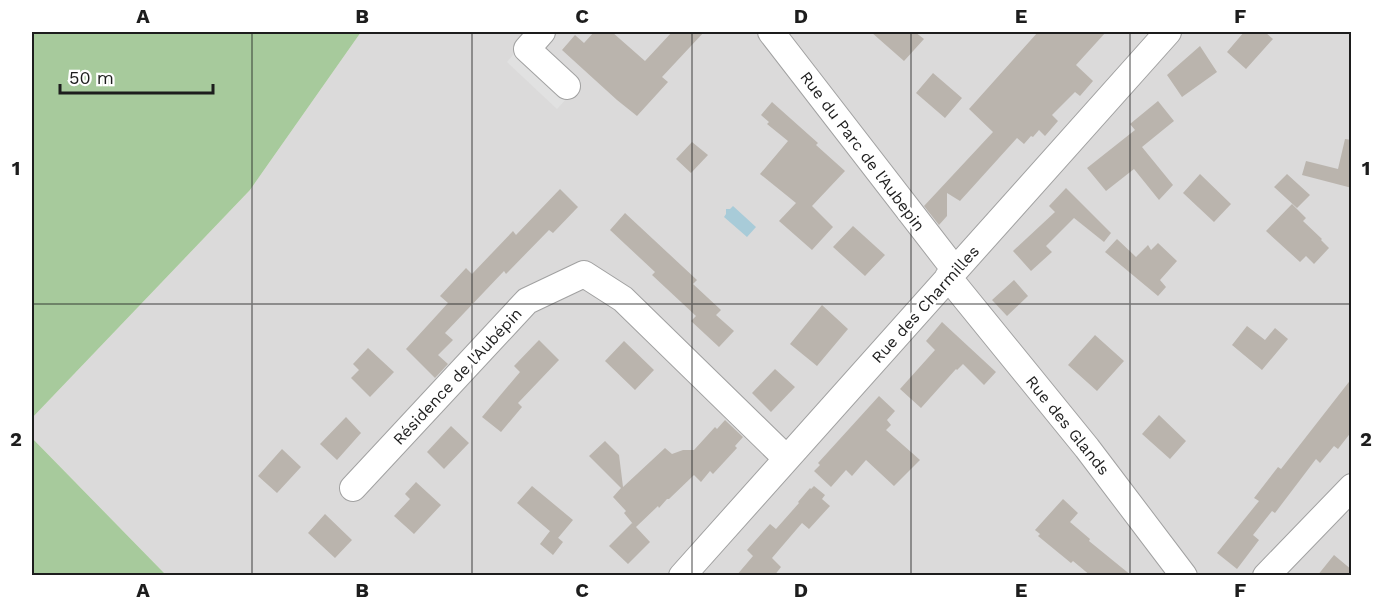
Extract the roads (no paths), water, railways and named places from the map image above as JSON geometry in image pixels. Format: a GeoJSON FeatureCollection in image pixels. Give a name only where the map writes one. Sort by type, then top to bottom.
{"type":"FeatureCollection","features":[{"type":"Feature","properties":{"kind":"street"},"geometry":{"type":"LineString","coordinates":[[542,32],[527,49],[567,86]]}},
{"type":"Feature","properties":{"kind":"street","name":"Rue du Parc de l'Aubepin"},"geometry":{"type":"LineString","coordinates":[[771,32],[929,238],[952,273]]}},
{"type":"Feature","properties":{"kind":"street","name":"Rue des Charmilles"},"geometry":{"type":"LineString","coordinates":[[682,576],[1167,32]]}},
{"type":"Feature","properties":{"kind":"street","name":"Rue des Glands"},"geometry":{"type":"LineString","coordinates":[[952,273],[1184,576]]}},
{"type":"Feature","properties":{"kind":"street","name":"Résidence de l'Aubépin"},"geometry":{"type":"LineString","coordinates":[[353,488],[527,301],[584,274],[623,299],[786,458]]}},
{"type":"Feature","properties":{"kind":"street"},"geometry":{"type":"LineString","coordinates":[[1266,576],[1352,487]]}},
{"type":"Feature","properties":{"kind":"water"},"geometry":{"type":"Polygon","coordinates":[[[733,206],[756,227],[747,237],[724,217],[726,209],[733,206]]]}}]}
